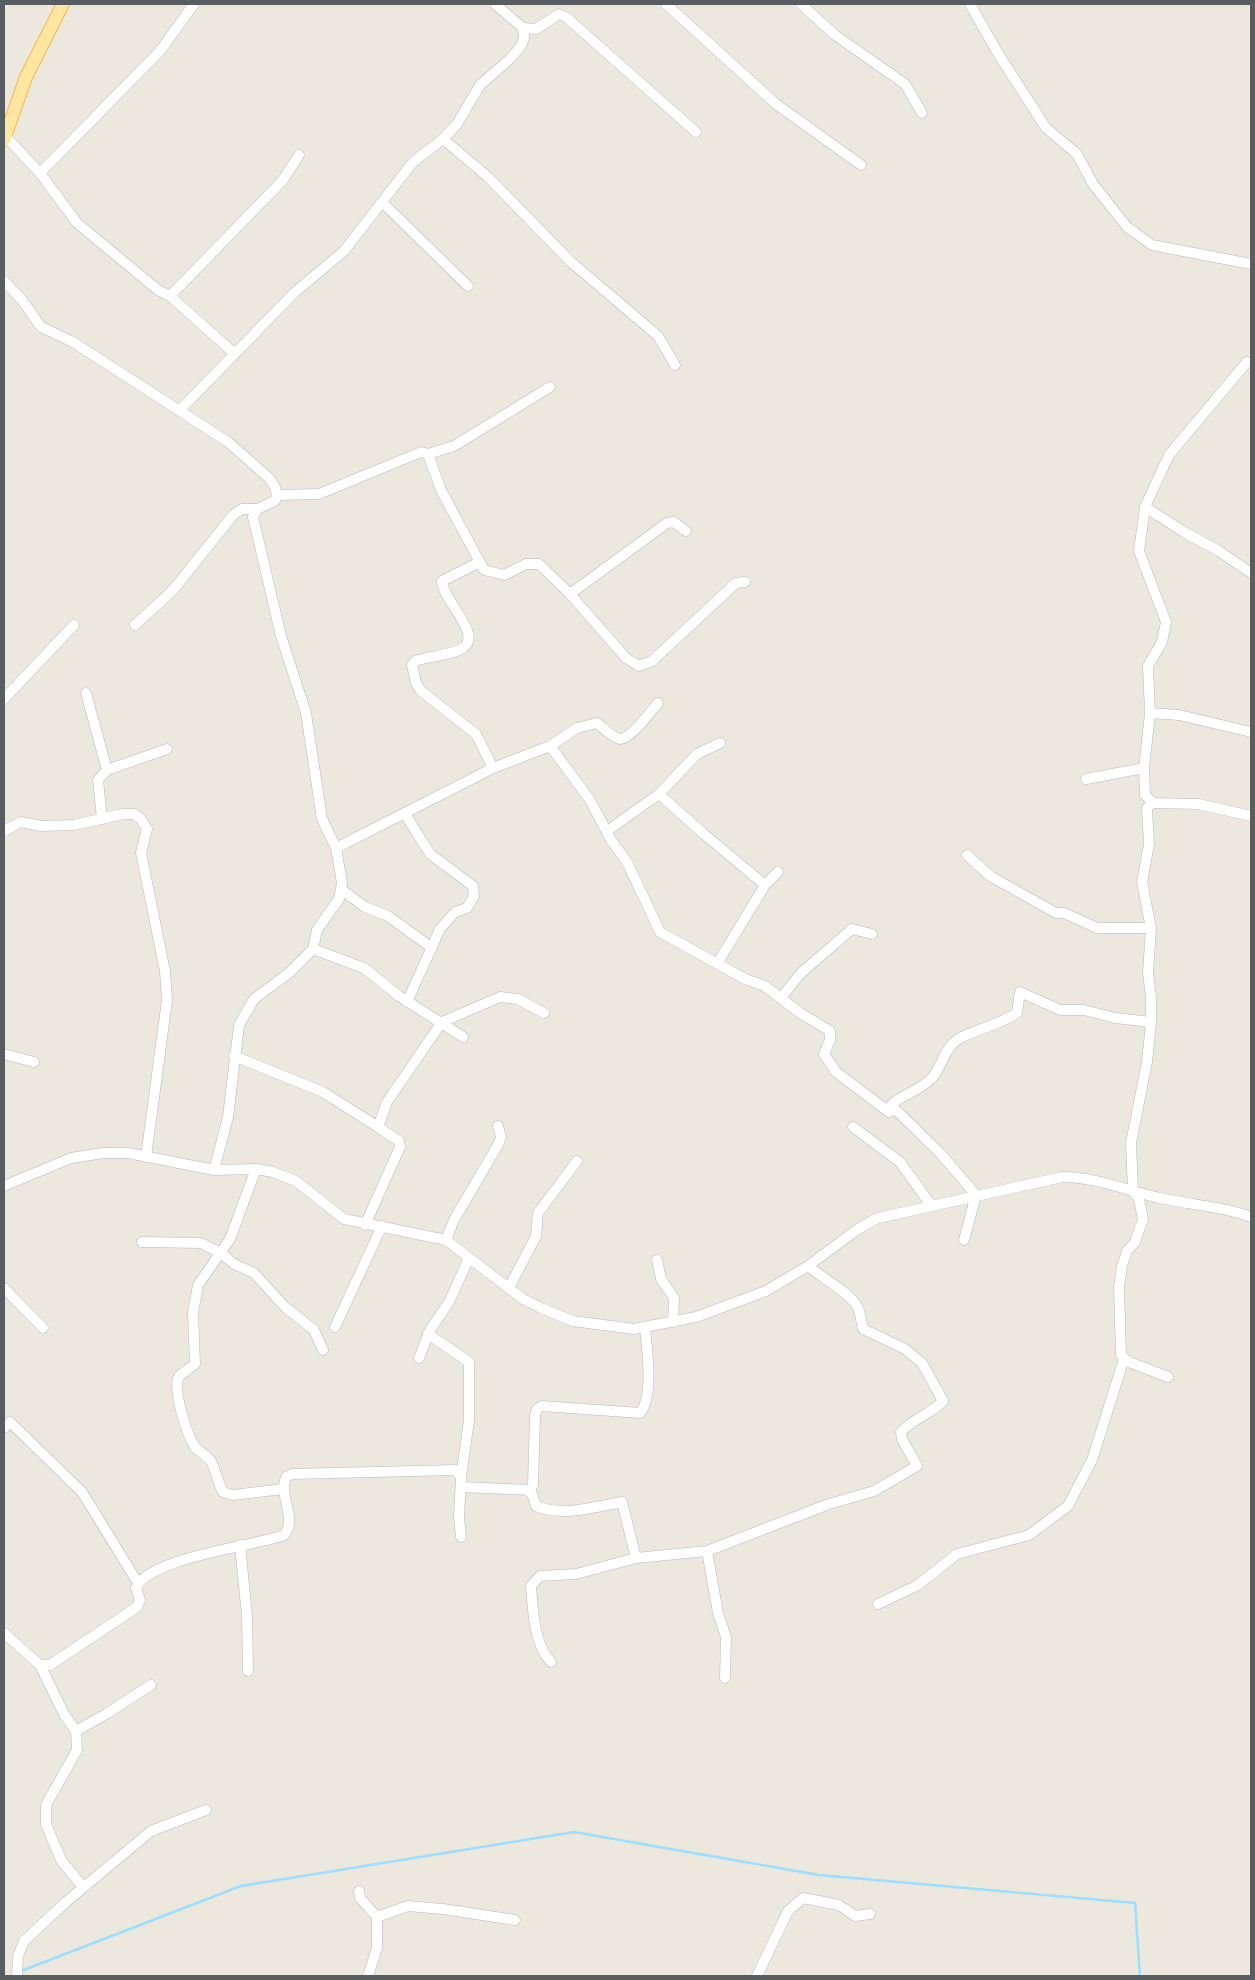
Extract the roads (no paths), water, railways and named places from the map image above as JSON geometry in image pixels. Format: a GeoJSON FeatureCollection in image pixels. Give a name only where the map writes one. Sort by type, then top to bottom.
{"type":"FeatureCollection","features":[{"type":"Feature","properties":{"kind":"main road"},"geometry":{"type":"LineString","coordinates":[[4,138],[26,77],[63,4]]}},
{"type":"Feature","properties":{"kind":"street"},"geometry":{"type":"LineString","coordinates":[[40,173],[160,51],[194,4]]}},
{"type":"Feature","properties":{"kind":"street"},"geometry":{"type":"LineString","coordinates":[[495,4],[523,28],[536,29],[559,14],[566,16],[696,132]]}},
{"type":"Feature","properties":{"kind":"street"},"geometry":{"type":"LineString","coordinates":[[666,4],[776,104],[861,165]]}},
{"type":"Feature","properties":{"kind":"street"},"geometry":{"type":"LineString","coordinates":[[801,4],[835,35],[905,84],[922,112]]}},
{"type":"Feature","properties":{"kind":"street"},"geometry":{"type":"LineString","coordinates":[[970,4],[999,56],[1046,128],[1077,154],[1093,184],[1127,227],[1152,245],[1251,264]]}},
{"type":"Feature","properties":{"kind":"street"},"geometry":{"type":"LineString","coordinates":[[180,410],[294,292],[344,251],[413,162],[442,139],[457,124],[480,86],[510,59],[521,46],[524,38],[523,28]]}},
{"type":"Feature","properties":{"kind":"street"},"geometry":{"type":"LineString","coordinates":[[4,138],[40,173],[77,223],[158,290],[170,296],[235,354]]}},
{"type":"Feature","properties":{"kind":"street"},"geometry":{"type":"LineString","coordinates":[[442,139],[488,177],[570,261],[658,336],[675,365]]}},
{"type":"Feature","properties":{"kind":"street"},"geometry":{"type":"LineString","coordinates":[[170,296],[283,180],[300,155]]}},
{"type":"Feature","properties":{"kind":"street"},"geometry":{"type":"LineString","coordinates":[[383,203],[468,286]]}},
{"type":"Feature","properties":{"kind":"street"},"geometry":{"type":"LineString","coordinates":[[4,281],[22,300],[41,327],[73,342],[228,442],[269,478],[277,495],[275,501],[270,505],[257,509],[242,510],[234,514],[173,590],[135,624]]}},
{"type":"Feature","properties":{"kind":"street"},"geometry":{"type":"LineString","coordinates":[[1247,362],[1169,455],[1145,507],[1139,551],[1166,622],[1162,642],[1148,666],[1150,713],[1144,768],[1145,796],[1153,803],[1198,804],[1251,816]]}},
{"type":"Feature","properties":{"kind":"street"},"geometry":{"type":"LineString","coordinates":[[277,495],[319,494],[422,452],[428,454],[454,446],[550,387]]}},
{"type":"Feature","properties":{"kind":"street"},"geometry":{"type":"LineString","coordinates":[[428,454],[441,490],[484,570],[504,575],[526,564],[539,564],[570,594],[626,658],[639,666],[652,661],[736,583],[744,582]]}},
{"type":"Feature","properties":{"kind":"street"},"geometry":{"type":"LineString","coordinates":[[1145,507],[1184,532],[1220,551],[1251,574]]}},
{"type":"Feature","properties":{"kind":"street"},"geometry":{"type":"LineString","coordinates":[[214,1170],[228,1117],[239,1025],[254,999],[290,973],[313,949],[317,930],[342,890],[336,848],[322,819],[306,713],[281,636],[253,517],[257,509]]}},
{"type":"Feature","properties":{"kind":"street"},"geometry":{"type":"LineString","coordinates":[[570,594],[667,522],[674,522],[686,531]]}},
{"type":"Feature","properties":{"kind":"street"},"geometry":{"type":"LineString","coordinates":[[480,562],[442,581],[443,592],[467,628],[468,644],[460,649],[415,661],[412,665],[416,683],[421,691],[476,734],[492,768]]}},
{"type":"Feature","properties":{"kind":"street"},"geometry":{"type":"LineString","coordinates":[[4,699],[74,625]]}},
{"type":"Feature","properties":{"kind":"street"},"geometry":{"type":"LineString","coordinates":[[86,693],[107,770]]}},
{"type":"Feature","properties":{"kind":"street"},"geometry":{"type":"LineString","coordinates":[[336,848],[492,768],[550,746],[577,728],[597,723],[615,737],[625,738],[632,734],[658,703]]}},
{"type":"Feature","properties":{"kind":"street"},"geometry":{"type":"LineString","coordinates":[[1150,713],[1179,715],[1251,732]]}},
{"type":"Feature","properties":{"kind":"street"},"geometry":{"type":"LineString","coordinates":[[607,831],[659,794],[697,754],[720,743]]}},
{"type":"Feature","properties":{"kind":"street"},"geometry":{"type":"LineString","coordinates":[[550,746],[590,800],[627,862],[660,932],[744,979],[765,986],[800,1013],[830,1031],[830,1040],[824,1054],[836,1072],[889,1112],[896,1109]]}},
{"type":"Feature","properties":{"kind":"street"},"geometry":{"type":"LineString","coordinates":[[102,819],[98,780],[107,770],[167,749]]}},
{"type":"Feature","properties":{"kind":"street"},"geometry":{"type":"LineString","coordinates":[[1086,779],[1144,768]]}},
{"type":"Feature","properties":{"kind":"street"},"geometry":{"type":"LineString","coordinates":[[659,794],[765,885]]}},
{"type":"Feature","properties":{"kind":"street"},"geometry":{"type":"LineString","coordinates":[[1153,803],[1147,808],[1149,844],[1142,882],[1152,928],[1148,974],[1151,997],[1151,1022],[1147,1062],[1131,1143],[1133,1191],[1140,1199],[1143,1219],[1135,1242],[1127,1252],[1122,1266],[1119,1286],[1121,1355],[1124,1359],[1168,1377]]}},
{"type":"Feature","properties":{"kind":"street"},"geometry":{"type":"LineString","coordinates":[[4,831],[21,822],[41,826],[74,825],[134,814],[140,818],[147,829],[141,853],[165,971],[167,1000],[146,1157]]}},
{"type":"Feature","properties":{"kind":"street"},"geometry":{"type":"LineString","coordinates":[[405,814],[430,854],[473,886],[474,896],[467,908],[455,912],[440,929],[408,1002]]}},
{"type":"Feature","properties":{"kind":"street"},"geometry":{"type":"LineString","coordinates":[[967,855],[990,876],[1056,913],[1064,913],[1097,928],[1152,928]]}},
{"type":"Feature","properties":{"kind":"street"},"geometry":{"type":"LineString","coordinates":[[718,964],[765,885],[778,872]]}},
{"type":"Feature","properties":{"kind":"street"},"geometry":{"type":"LineString","coordinates":[[342,890],[365,907],[388,916],[432,948]]}},
{"type":"Feature","properties":{"kind":"street"},"geometry":{"type":"LineString","coordinates":[[781,998],[801,973],[852,929],[872,934]]}},
{"type":"Feature","properties":{"kind":"street"},"geometry":{"type":"LineString","coordinates":[[313,949],[364,968],[408,1002],[463,1037]]}},
{"type":"Feature","properties":{"kind":"street"},"geometry":{"type":"LineString","coordinates":[[976,1195],[940,1153],[892,1104],[930,1080],[938,1070],[946,1051],[959,1039],[1004,1022],[1017,1013],[1020,992],[1060,1010],[1084,1010],[1115,1018],[1151,1022]]}},
{"type":"Feature","properties":{"kind":"street"},"geometry":{"type":"LineString","coordinates":[[378,1127],[387,1102],[442,1022],[500,997],[518,999],[544,1013]]}},
{"type":"Feature","properties":{"kind":"street"},"geometry":{"type":"LineString","coordinates":[[4,1054],[34,1062]]}},
{"type":"Feature","properties":{"kind":"street"},"geometry":{"type":"LineString","coordinates":[[234,1056],[323,1092],[400,1143],[365,1225]]}},
{"type":"Feature","properties":{"kind":"street"},"geometry":{"type":"LineString","coordinates":[[446,1240],[454,1220],[499,1143],[501,1137],[498,1126]]}},
{"type":"Feature","properties":{"kind":"street"},"geometry":{"type":"LineString","coordinates":[[853,1127],[900,1162],[930,1205]]}},
{"type":"Feature","properties":{"kind":"street"},"geometry":{"type":"LineString","coordinates":[[4,1186],[71,1158],[86,1154],[128,1153],[214,1170],[256,1169],[285,1175],[317,1196],[344,1219],[365,1225],[382,1226],[446,1240],[523,1299],[573,1321],[604,1327],[645,1328],[696,1317],[766,1291],[808,1266],[858,1229],[878,1218],[1062,1177],[1080,1177],[1133,1191],[1227,1209],[1251,1217]]}},
{"type":"Feature","properties":{"kind":"street"},"geometry":{"type":"LineString","coordinates":[[509,1288],[536,1236],[538,1213],[577,1161]]}},
{"type":"Feature","properties":{"kind":"street"},"geometry":{"type":"LineString","coordinates":[[256,1169],[230,1239],[203,1276],[195,1294],[193,1333],[195,1360],[193,1366],[177,1378],[179,1402],[193,1442],[196,1448],[211,1461],[223,1492],[233,1495],[283,1489]]}},
{"type":"Feature","properties":{"kind":"street"},"geometry":{"type":"LineString","coordinates":[[964,1240],[976,1195]]}},
{"type":"Feature","properties":{"kind":"street"},"geometry":{"type":"LineString","coordinates":[[335,1327],[382,1226]]}},
{"type":"Feature","properties":{"kind":"street"},"geometry":{"type":"LineString","coordinates":[[142,1242],[201,1243],[221,1253],[234,1264],[260,1277],[285,1307],[314,1330],[323,1350]]}},
{"type":"Feature","properties":{"kind":"street"},"geometry":{"type":"LineString","coordinates":[[419,1358],[428,1334],[449,1302],[469,1258]]}},
{"type":"Feature","properties":{"kind":"street"},"geometry":{"type":"LineString","coordinates":[[657,1260],[661,1279],[674,1298],[673,1322]]}},
{"type":"Feature","properties":{"kind":"street"},"geometry":{"type":"LineString","coordinates":[[551,1662],[544,1654],[537,1630],[531,1586],[540,1576],[576,1574],[636,1558],[707,1551],[829,1504],[874,1491],[917,1466],[902,1440],[901,1432],[909,1423],[934,1411],[943,1401],[922,1363],[905,1349],[863,1330],[858,1307],[848,1294],[808,1266]]}},
{"type":"Feature","properties":{"kind":"street"},"geometry":{"type":"LineString","coordinates":[[4,1288],[43,1328]]}},
{"type":"Feature","properties":{"kind":"street"},"geometry":{"type":"LineString","coordinates":[[527,1490],[533,1485],[534,1432],[537,1409],[542,1406],[632,1414],[640,1413],[645,1407],[648,1371],[645,1328]]}},
{"type":"Feature","properties":{"kind":"street"},"geometry":{"type":"LineString","coordinates":[[428,1334],[469,1362],[469,1420],[461,1482],[459,1517],[461,1537]]}},
{"type":"Feature","properties":{"kind":"street"},"geometry":{"type":"LineString","coordinates":[[878,1604],[918,1584],[957,1554],[1029,1535],[1048,1523],[1068,1506],[1092,1460],[1124,1359]]}},
{"type":"Feature","properties":{"kind":"street"},"geometry":{"type":"LineString","coordinates":[[4,1428],[10,1422],[82,1492],[138,1579],[136,1588],[140,1600],[137,1607],[50,1665],[40,1665]]}},
{"type":"Feature","properties":{"kind":"street"},"geometry":{"type":"LineString","coordinates":[[138,1579],[179,1562],[240,1545],[278,1537],[287,1531],[290,1522],[283,1489],[286,1477],[295,1473],[401,1473],[449,1470],[458,1472],[461,1482]]}},
{"type":"Feature","properties":{"kind":"street"},"geometry":{"type":"LineString","coordinates":[[461,1482],[527,1490],[532,1494],[536,1506],[544,1509],[573,1511],[622,1502],[636,1558]]}},
{"type":"Feature","properties":{"kind":"street"},"geometry":{"type":"LineString","coordinates":[[240,1545],[247,1616],[248,1671]]}},
{"type":"Feature","properties":{"kind":"street"},"geometry":{"type":"LineString","coordinates":[[707,1551],[718,1613],[726,1637],[725,1678]]}},
{"type":"Feature","properties":{"kind":"street"},"geometry":{"type":"LineString","coordinates":[[4,1633],[40,1665],[64,1714],[76,1731],[77,1750],[46,1805],[46,1824],[61,1860],[83,1887]]}},
{"type":"Feature","properties":{"kind":"street"},"geometry":{"type":"LineString","coordinates":[[76,1731],[151,1685]]}},
{"type":"Feature","properties":{"kind":"street"},"geometry":{"type":"LineString","coordinates":[[16,1976],[18,1956],[24,1941],[83,1887],[151,1831],[206,1810]]}},
{"type":"Feature","properties":{"kind":"street"},"geometry":{"type":"LineString","coordinates":[[359,1891],[360,1898],[377,1917],[377,1948],[368,1976]]}},
{"type":"Feature","properties":{"kind":"street"},"geometry":{"type":"LineString","coordinates":[[758,1976],[788,1912],[803,1898],[839,1905],[855,1916],[870,1914]]}},
{"type":"Feature","properties":{"kind":"street"},"geometry":{"type":"LineString","coordinates":[[377,1917],[408,1906],[443,1909],[515,1920]]}},
{"type":"Feature","properties":{"kind":"waterway"},"geometry":{"type":"LineString","coordinates":[[21,1971],[241,1886],[574,1832],[819,1875],[1135,1903],[1140,1976]]}}]}
